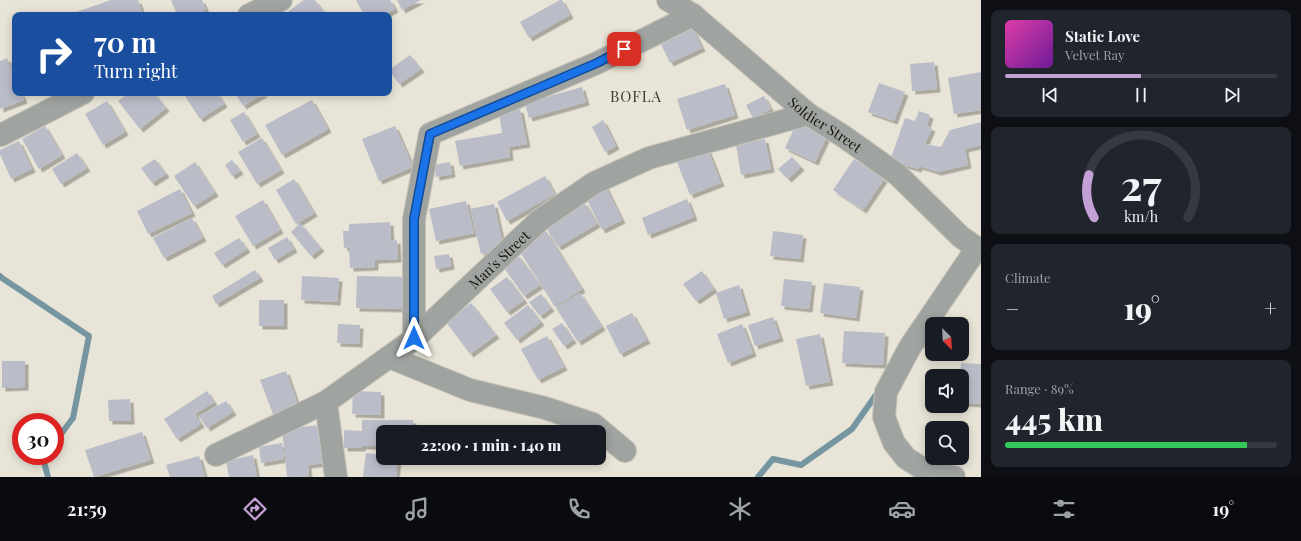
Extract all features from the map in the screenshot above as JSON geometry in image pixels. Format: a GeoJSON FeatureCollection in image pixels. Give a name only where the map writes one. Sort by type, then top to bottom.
{"type":"FeatureCollection","features":[{"type":"Feature","properties":{"kind":"street"},"geometry":{"type":"LineString","coordinates":[[255,12],[281,0]]}},
{"type":"Feature","properties":{"kind":"street","name":"Soldier Street"},"geometry":{"type":"LineString","coordinates":[[668,0],[693,15],[808,114],[843,136],[898,175],[961,237],[979,250]]}},
{"type":"Feature","properties":{"kind":"street"},"geometry":{"type":"LineString","coordinates":[[414,338],[414,219],[430,134],[597,63],[693,15]]}},
{"type":"Feature","properties":{"kind":"street"},"geometry":{"type":"LineString","coordinates":[[1,135],[77,96]]}},
{"type":"Feature","properties":{"kind":"street","name":"Man's Street"},"geometry":{"type":"LineString","coordinates":[[216,455],[326,402],[390,357],[414,338],[540,220],[594,183],[649,158],[808,114]]}},
{"type":"Feature","properties":{"kind":"street"},"geometry":{"type":"LineString","coordinates":[[954,477],[928,472],[906,458],[894,443],[884,417],[886,392],[910,347],[979,250]]}},
{"type":"Feature","properties":{"kind":"street"},"geometry":{"type":"LineString","coordinates":[[390,357],[470,390],[546,408],[594,424],[625,451]]}},
{"type":"Feature","properties":{"kind":"street"},"geometry":{"type":"LineString","coordinates":[[326,402],[336,477]]}},
{"type":"Feature","properties":{"kind":"building"},"geometry":{"type":"Polygon","coordinates":[[[111,0],[138,0],[142,12],[76,12],[111,0]]]}},
{"type":"Feature","properties":{"kind":"building"},"geometry":{"type":"Polygon","coordinates":[[[171,0],[202,0],[206,10],[201,12],[176,12],[171,0]]]}},
{"type":"Feature","properties":{"kind":"building"},"geometry":{"type":"Polygon","coordinates":[[[304,0],[315,0],[324,12],[287,12],[304,0]]]}},
{"type":"Feature","properties":{"kind":"building"},"geometry":{"type":"Polygon","coordinates":[[[356,0],[390,0],[395,9],[390,12],[362,12],[356,0]]]}},
{"type":"Feature","properties":{"kind":"building"},"geometry":{"type":"Polygon","coordinates":[[[397,0],[421,0],[402,10],[397,0]]]}},
{"type":"Feature","properties":{"kind":"building"},"geometry":{"type":"Polygon","coordinates":[[[562,0],[570,15],[529,38],[520,22],[562,0]]]}},
{"type":"Feature","properties":{"kind":"building"},"geometry":{"type":"Polygon","coordinates":[[[692,27],[702,48],[670,63],[660,42],[692,27]]]}},
{"type":"Feature","properties":{"kind":"building"},"geometry":{"type":"Polygon","coordinates":[[[410,55],[421,69],[399,84],[392,74],[392,68],[410,55]]]}},
{"type":"Feature","properties":{"kind":"building"},"geometry":{"type":"Polygon","coordinates":[[[7,58],[12,70],[12,96],[22,96],[24,100],[0,109],[0,61],[7,58]]]}},
{"type":"Feature","properties":{"kind":"building"},"geometry":{"type":"Polygon","coordinates":[[[934,62],[937,89],[912,91],[910,64],[934,62]]]}},
{"type":"Feature","properties":{"kind":"building"},"geometry":{"type":"Polygon","coordinates":[[[981,72],[981,110],[954,114],[948,78],[981,72]]]}},
{"type":"Feature","properties":{"kind":"building"},"geometry":{"type":"Polygon","coordinates":[[[879,83],[905,92],[894,121],[868,112],[879,83]]]}},
{"type":"Feature","properties":{"kind":"building"},"geometry":{"type":"Polygon","coordinates":[[[725,84],[735,115],[687,130],[677,99],[725,84]]]}},
{"type":"Feature","properties":{"kind":"building"},"geometry":{"type":"Polygon","coordinates":[[[582,87],[586,102],[529,118],[525,103],[582,87]]]}},
{"type":"Feature","properties":{"kind":"building"},"geometry":{"type":"Polygon","coordinates":[[[125,96],[156,96],[166,108],[140,129],[118,101],[125,96]]]}},
{"type":"Feature","properties":{"kind":"building"},"geometry":{"type":"Polygon","coordinates":[[[185,96],[219,96],[224,104],[200,119],[185,96]]]}},
{"type":"Feature","properties":{"kind":"building"},"geometry":{"type":"Polygon","coordinates":[[[237,96],[260,96],[243,106],[237,96]]]}},
{"type":"Feature","properties":{"kind":"building"},"geometry":{"type":"Polygon","coordinates":[[[764,96],[771,109],[753,118],[746,105],[764,96]]]}},
{"type":"Feature","properties":{"kind":"building"},"geometry":{"type":"Polygon","coordinates":[[[312,100],[328,129],[282,155],[265,125],[312,100]]]}},
{"type":"Feature","properties":{"kind":"building"},"geometry":{"type":"Polygon","coordinates":[[[107,101],[125,132],[103,145],[85,114],[107,101]]]}},
{"type":"Feature","properties":{"kind":"building"},"geometry":{"type":"Polygon","coordinates":[[[520,109],[527,144],[509,147],[510,157],[460,166],[455,141],[502,133],[499,113],[520,109]]]}},
{"type":"Feature","properties":{"kind":"building"},"geometry":{"type":"Polygon","coordinates":[[[919,111],[930,115],[927,126],[932,128],[925,144],[941,147],[950,130],[981,122],[981,145],[965,149],[968,165],[938,172],[919,166],[918,169],[890,161],[905,118],[915,121],[919,111]]]}},
{"type":"Feature","properties":{"kind":"building"},"geometry":{"type":"Polygon","coordinates":[[[244,112],[257,134],[243,142],[230,120],[244,112]]]}},
{"type":"Feature","properties":{"kind":"building"},"geometry":{"type":"Polygon","coordinates":[[[603,120],[616,146],[605,152],[592,127],[603,120]]]}},
{"type":"Feature","properties":{"kind":"building"},"geometry":{"type":"Polygon","coordinates":[[[797,122],[827,136],[815,162],[785,148],[797,122]]]}},
{"type":"Feature","properties":{"kind":"building"},"geometry":{"type":"Polygon","coordinates":[[[45,126],[62,155],[39,169],[22,139],[45,126]]]}},
{"type":"Feature","properties":{"kind":"building"},"geometry":{"type":"Polygon","coordinates":[[[395,126],[413,167],[379,181],[362,139],[395,126]]]}},
{"type":"Feature","properties":{"kind":"building"},"geometry":{"type":"Polygon","coordinates":[[[262,138],[281,170],[257,184],[238,152],[262,138]]]}},
{"type":"Feature","properties":{"kind":"building"},"geometry":{"type":"Polygon","coordinates":[[[765,139],[771,169],[741,175],[736,145],[765,139]]]}},
{"type":"Feature","properties":{"kind":"building"},"geometry":{"type":"Polygon","coordinates":[[[19,141],[32,169],[11,179],[0,154],[0,150],[19,141]]]}},
{"type":"Feature","properties":{"kind":"building"},"geometry":{"type":"Polygon","coordinates":[[[706,145],[721,183],[690,195],[675,157],[706,145]]]}},
{"type":"Feature","properties":{"kind":"building"},"geometry":{"type":"Polygon","coordinates":[[[77,153],[87,168],[61,184],[52,169],[77,153]]]}},
{"type":"Feature","properties":{"kind":"building"},"geometry":{"type":"Polygon","coordinates":[[[792,157],[801,167],[788,179],[778,169],[792,157]]]}},
{"type":"Feature","properties":{"kind":"building"},"geometry":{"type":"Polygon","coordinates":[[[155,159],[166,174],[152,183],[141,168],[155,159]]]}},
{"type":"Feature","properties":{"kind":"building"},"geometry":{"type":"Polygon","coordinates":[[[854,159],[884,179],[863,210],[833,190],[854,159]]]}},
{"type":"Feature","properties":{"kind":"building"},"geometry":{"type":"Polygon","coordinates":[[[232,160],[240,171],[232,176],[225,165],[232,160]]]}},
{"type":"Feature","properties":{"kind":"building"},"geometry":{"type":"Polygon","coordinates":[[[195,162],[215,193],[194,206],[174,176],[195,162]]]}},
{"type":"Feature","properties":{"kind":"building"},"geometry":{"type":"Polygon","coordinates":[[[450,162],[452,174],[436,177],[434,165],[450,162]]]}},
{"type":"Feature","properties":{"kind":"building"},"geometry":{"type":"Polygon","coordinates":[[[545,176],[555,194],[507,221],[497,202],[545,176]]]}},
{"type":"Feature","properties":{"kind":"building"},"geometry":{"type":"Polygon","coordinates":[[[294,179],[314,213],[296,224],[276,190],[294,179]]]}},
{"type":"Feature","properties":{"kind":"building"},"geometry":{"type":"Polygon","coordinates":[[[605,185],[622,220],[602,230],[585,196],[605,185]]]}},
{"type":"Feature","properties":{"kind":"building"},"geometry":{"type":"Polygon","coordinates":[[[180,189],[192,213],[148,234],[137,211],[180,189]]]}},
{"type":"Feature","properties":{"kind":"building"},"geometry":{"type":"Polygon","coordinates":[[[687,199],[694,217],[648,235],[642,218],[687,199]]]}},
{"type":"Feature","properties":{"kind":"building"},"geometry":{"type":"Polygon","coordinates":[[[263,200],[280,230],[253,246],[235,216],[263,200]]]}},
{"type":"Feature","properties":{"kind":"building"},"geometry":{"type":"Polygon","coordinates":[[[466,201],[474,233],[436,241],[429,209],[466,201]]]}},
{"type":"Feature","properties":{"kind":"building"},"geometry":{"type":"Polygon","coordinates":[[[584,202],[597,224],[558,247],[545,226],[584,202]]]}},
{"type":"Feature","properties":{"kind":"building"},"geometry":{"type":"Polygon","coordinates":[[[494,204],[504,249],[481,254],[470,209],[494,204]]]}},
{"type":"Feature","properties":{"kind":"building"},"geometry":{"type":"Polygon","coordinates":[[[192,218],[203,238],[164,258],[153,238],[192,218]]]}},
{"type":"Feature","properties":{"kind":"building"},"geometry":{"type":"Polygon","coordinates":[[[390,222],[391,241],[397,240],[398,259],[375,260],[375,267],[350,268],[349,247],[344,248],[343,231],[349,231],[349,224],[390,222]]]}},
{"type":"Feature","properties":{"kind":"building"},"geometry":{"type":"Polygon","coordinates":[[[300,223],[321,248],[311,256],[291,232],[300,223]]]}},
{"type":"Feature","properties":{"kind":"building"},"geometry":{"type":"Polygon","coordinates":[[[546,231],[582,289],[555,307],[518,249],[546,231]]]}},
{"type":"Feature","properties":{"kind":"building"},"geometry":{"type":"Polygon","coordinates":[[[773,231],[803,235],[800,259],[770,256],[773,231]]]}},
{"type":"Feature","properties":{"kind":"building"},"geometry":{"type":"Polygon","coordinates":[[[287,237],[294,249],[275,260],[268,248],[287,237]]]}},
{"type":"Feature","properties":{"kind":"building"},"geometry":{"type":"Polygon","coordinates":[[[239,238],[247,249],[222,265],[214,253],[239,238]]]}},
{"type":"Feature","properties":{"kind":"building"},"geometry":{"type":"Polygon","coordinates":[[[449,254],[451,266],[436,269],[434,256],[449,254]]]}},
{"type":"Feature","properties":{"kind":"building"},"geometry":{"type":"Polygon","coordinates":[[[517,254],[540,285],[524,296],[502,265],[517,254]]]}},
{"type":"Feature","properties":{"kind":"building"},"geometry":{"type":"Polygon","coordinates":[[[255,270],[260,278],[216,304],[212,296],[255,270]]]}},
{"type":"Feature","properties":{"kind":"building"},"geometry":{"type":"Polygon","coordinates":[[[702,271],[714,289],[696,301],[683,284],[702,271]]]}},
{"type":"Feature","properties":{"kind":"building"},"geometry":{"type":"Polygon","coordinates":[[[302,276],[339,278],[337,302],[301,300],[302,276]]]}},
{"type":"Feature","properties":{"kind":"building"},"geometry":{"type":"Polygon","coordinates":[[[357,276],[411,277],[410,309],[356,308],[357,276]]]}},
{"type":"Feature","properties":{"kind":"building"},"geometry":{"type":"Polygon","coordinates":[[[507,277],[524,300],[507,312],[490,289],[507,277]]]}},
{"type":"Feature","properties":{"kind":"building"},"geometry":{"type":"Polygon","coordinates":[[[784,279],[812,282],[809,309],[781,306],[784,279]]]}},
{"type":"Feature","properties":{"kind":"building"},"geometry":{"type":"Polygon","coordinates":[[[824,283],[860,287],[856,318],[820,313],[824,283]]]}},
{"type":"Feature","properties":{"kind":"building"},"geometry":{"type":"Polygon","coordinates":[[[739,285],[747,312],[724,319],[716,293],[739,285]]]}},
{"type":"Feature","properties":{"kind":"building"},"geometry":{"type":"Polygon","coordinates":[[[580,293],[602,327],[578,342],[556,308],[580,293]]]}},
{"type":"Feature","properties":{"kind":"building"},"geometry":{"type":"Polygon","coordinates":[[[541,294],[551,308],[540,316],[529,302],[541,294]]]}},
{"type":"Feature","properties":{"kind":"building"},"geometry":{"type":"Polygon","coordinates":[[[259,300],[284,300],[284,326],[259,326],[259,300]]]}},
{"type":"Feature","properties":{"kind":"building"},"geometry":{"type":"Polygon","coordinates":[[[471,303],[496,335],[470,354],[446,322],[471,303]]]}},
{"type":"Feature","properties":{"kind":"building"},"geometry":{"type":"Polygon","coordinates":[[[528,305],[541,322],[517,340],[504,323],[528,305]]]}},
{"type":"Feature","properties":{"kind":"building"},"geometry":{"type":"Polygon","coordinates":[[[632,313],[647,340],[620,354],[606,326],[632,313]]]}},
{"type":"Feature","properties":{"kind":"building"},"geometry":{"type":"Polygon","coordinates":[[[773,317],[780,338],[755,346],[748,325],[773,317]]]}},
{"type":"Feature","properties":{"kind":"building"},"geometry":{"type":"Polygon","coordinates":[[[562,323],[573,340],[564,346],[552,329],[562,323]]]}},
{"type":"Feature","properties":{"kind":"building"},"geometry":{"type":"Polygon","coordinates":[[[338,324],[360,325],[359,344],[337,343],[338,324]]]}},
{"type":"Feature","properties":{"kind":"building"},"geometry":{"type":"Polygon","coordinates":[[[742,324],[753,353],[728,363],[717,334],[742,324]]]}},
{"type":"Feature","properties":{"kind":"building"},"geometry":{"type":"Polygon","coordinates":[[[844,331],[885,333],[883,365],[842,363],[844,331]]]}},
{"type":"Feature","properties":{"kind":"building"},"geometry":{"type":"Polygon","coordinates":[[[820,334],[830,382],[806,386],[796,339],[820,334]]]}},
{"type":"Feature","properties":{"kind":"building"},"geometry":{"type":"Polygon","coordinates":[[[547,336],[564,367],[538,380],[521,349],[547,336]]]}},
{"type":"Feature","properties":{"kind":"building"},"geometry":{"type":"Polygon","coordinates":[[[2,361],[25,361],[25,387],[2,388],[2,361]]]}},
{"type":"Feature","properties":{"kind":"building"},"geometry":{"type":"Polygon","coordinates":[[[961,363],[981,364],[981,404],[969,403],[969,369],[961,369],[961,363]]]}},
{"type":"Feature","properties":{"kind":"building"},"geometry":{"type":"Polygon","coordinates":[[[286,371],[299,408],[274,417],[260,380],[286,371]]]}},
{"type":"Feature","properties":{"kind":"building"},"geometry":{"type":"Polygon","coordinates":[[[207,391],[214,402],[195,414],[201,424],[177,439],[164,419],[207,391]]]}},
{"type":"Feature","properties":{"kind":"building"},"geometry":{"type":"Polygon","coordinates":[[[353,391],[381,392],[381,415],[352,414],[353,391]]]}},
{"type":"Feature","properties":{"kind":"building"},"geometry":{"type":"Polygon","coordinates":[[[130,399],[131,421],[109,421],[108,400],[130,399]]]}},
{"type":"Feature","properties":{"kind":"building"},"geometry":{"type":"Polygon","coordinates":[[[226,401],[233,412],[207,428],[199,416],[226,401]]]}},
{"type":"Feature","properties":{"kind":"building"},"geometry":{"type":"Polygon","coordinates":[[[362,420],[413,420],[413,425],[376,425],[376,446],[344,448],[344,430],[362,431],[362,420]]]}},
{"type":"Feature","properties":{"kind":"building"},"geometry":{"type":"Polygon","coordinates":[[[321,425],[325,463],[308,465],[309,476],[287,477],[282,429],[321,425]]]}},
{"type":"Feature","properties":{"kind":"building"},"geometry":{"type":"Polygon","coordinates":[[[142,432],[151,460],[94,477],[85,450],[142,432]]]}},
{"type":"Feature","properties":{"kind":"building"},"geometry":{"type":"Polygon","coordinates":[[[282,443],[284,459],[261,463],[259,447],[282,443]]]}},
{"type":"Feature","properties":{"kind":"building"},"geometry":{"type":"Polygon","coordinates":[[[366,453],[376,454],[376,465],[397,465],[396,477],[363,477],[366,453]]]}},
{"type":"Feature","properties":{"kind":"building"},"geometry":{"type":"Polygon","coordinates":[[[253,455],[257,477],[229,477],[226,461],[253,455]]]}},
{"type":"Feature","properties":{"kind":"building"},"geometry":{"type":"Polygon","coordinates":[[[199,456],[205,477],[170,477],[166,465],[199,456]]]}},
{"type":"Feature","properties":{"kind":"waterway"},"geometry":{"type":"LineString","coordinates":[[0,276],[89,336],[73,418],[64,430]]}},
{"type":"Feature","properties":{"kind":"waterway"},"geometry":{"type":"LineString","coordinates":[[922,346],[925,343]]}},
{"type":"Feature","properties":{"kind":"waterway"},"geometry":{"type":"LineString","coordinates":[[758,477],[773,459],[801,465],[852,429],[878,392]]}},
{"type":"Feature","properties":{"kind":"waterway"},"geometry":{"type":"LineString","coordinates":[[45,465],[48,477]]}},
{"type":"Feature","properties":{"kind":"district","name":"BOFLA"},"geometry":{"type":"Point","coordinates":[636,96]}},
{"type":"Feature","properties":{"kind":"route"},"geometry":{"type":"LineString","coordinates":[[414,338],[414,219],[430,134],[597,63],[624,49]]}}]}
